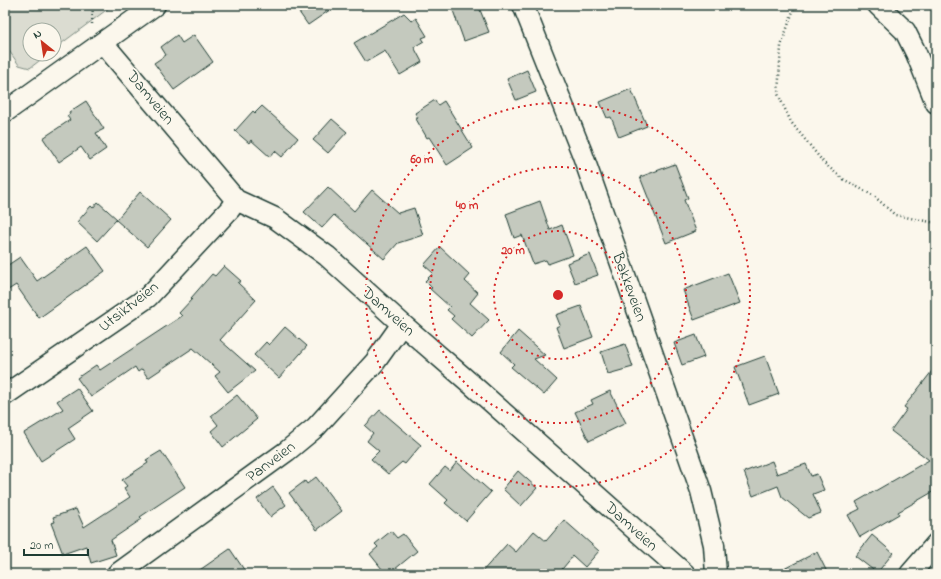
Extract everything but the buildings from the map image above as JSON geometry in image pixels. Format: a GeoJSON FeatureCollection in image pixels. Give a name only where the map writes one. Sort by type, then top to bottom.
{"type":"FeatureCollection","features":[{"type":"Feature","properties":{"kind":"street"},"geometry":{"type":"LineString","coordinates":[[5,112],[155,5]]}},
{"type":"Feature","properties":{"kind":"street","name":"Bakkeveien"},"geometry":{"type":"LineString","coordinates":[[523,5],[582,153],[687,448],[701,491],[714,545],[716,574]]}},
{"type":"Feature","properties":{"kind":"street"},"geometry":{"type":"LineString","coordinates":[[878,5],[905,31],[916,53],[936,104]]}},
{"type":"Feature","properties":{"kind":"street","name":"Damveien"},"geometry":{"type":"LineString","coordinates":[[103,43],[236,200],[275,218],[327,256],[470,383],[676,572]]}},
{"type":"Feature","properties":{"kind":"street","name":"Utsiktveien"},"geometry":{"type":"LineString","coordinates":[[5,395],[148,297],[230,209],[236,200]]}},
{"type":"Feature","properties":{"kind":"street","name":"Panveien"},"geometry":{"type":"LineString","coordinates":[[116,574],[287,452],[316,427],[375,362],[402,324]]}},
{"type":"Feature","properties":{"kind":"street"},"geometry":{"type":"LineString","coordinates":[[910,574],[936,544]]}},
{"type":"Feature","properties":{"kind":"path"},"geometry":{"type":"LineString","coordinates":[[795,5],[781,46],[778,94],[791,122],[824,163],[843,179],[874,196],[895,215],[936,223]]}},
{"type":"Feature","properties":{"kind":"shaded area"},"geometry":{"type":"Polygon","coordinates":[[[5,5],[113,5],[62,43],[62,22],[22,22],[22,62],[38,62],[30,68],[19,65],[5,45],[5,5]]]}}]}
